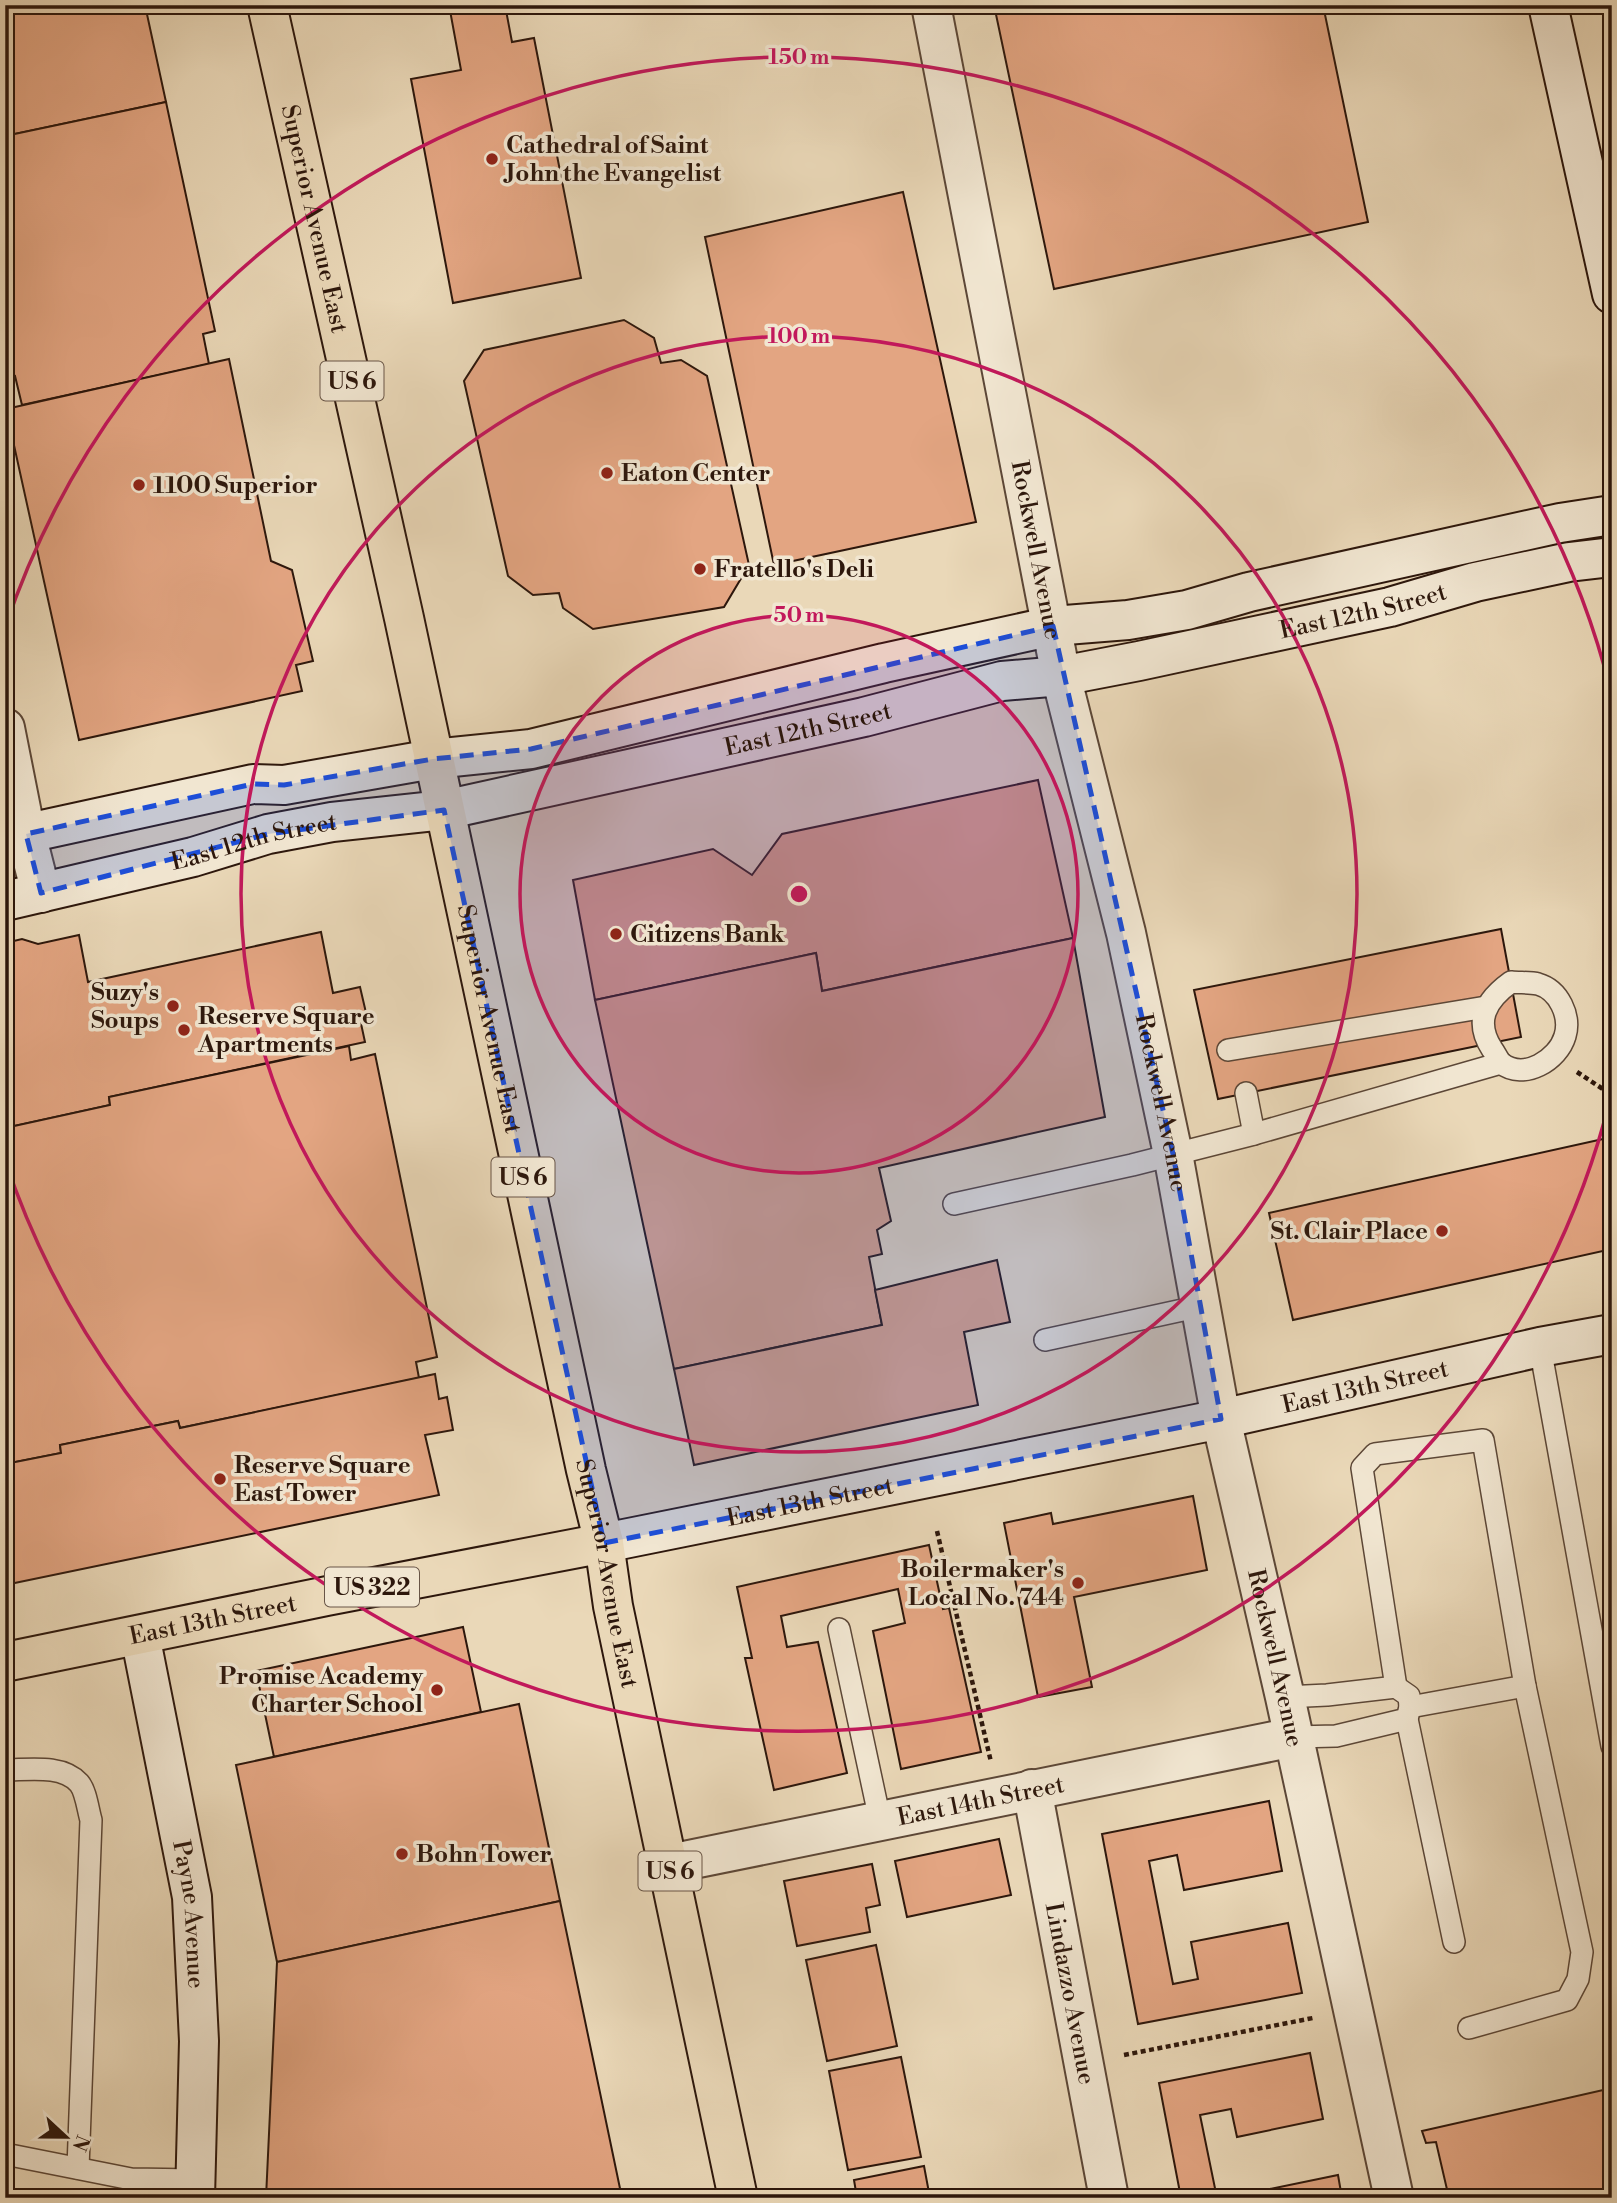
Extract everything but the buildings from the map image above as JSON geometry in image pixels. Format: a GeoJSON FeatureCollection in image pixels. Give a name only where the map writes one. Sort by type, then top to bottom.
{"type":"FeatureCollection","features":[{"type":"Feature","properties":{"kind":"main road","name":"Superior Avenue East"},"geometry":{"type":"LineString","coordinates":[[267,5],[345,349],[586,1470],[604,1543],[613,1606],[738,2198]]}},
{"type":"Feature","properties":{"kind":"main road","name":"East 13th Street"},"geometry":{"type":"LineString","coordinates":[[5,1662],[604,1543]]}},
{"type":"Feature","properties":{"kind":"street","name":"Rockwell Avenue"},"geometry":{"type":"LineString","coordinates":[[931,5],[1061,676],[1126,933],[1173,1154],[1221,1419],[1294,1737],[1394,2198]]}},
{"type":"Feature","properties":{"kind":"street"},"geometry":{"type":"LineString","coordinates":[[1548,5],[1612,294]]}},
{"type":"Feature","properties":{"kind":"street","name":"East 12th Street"},"geometry":{"type":"LineString","coordinates":[[15,836],[253,784],[284,785],[433,759],[531,749],[854,670],[1052,626],[1128,620],[1187,610],[1276,586],[1560,523],[1612,515]]}},
{"type":"Feature","properties":{"kind":"street","name":"East 12th Street"},"geometry":{"type":"LineString","coordinates":[[23,897],[193,857],[268,834],[332,821],[444,810],[864,717],[1002,681],[1061,676],[1139,661],[1390,607],[1475,582],[1569,562],[1612,557]]}},
{"type":"Feature","properties":{"kind":"street"},"geometry":{"type":"LineString","coordinates":[[5,728],[23,897]]}},
{"type":"Feature","properties":{"kind":"street","name":"East 13th Street"},"geometry":{"type":"LineString","coordinates":[[604,1543],[1221,1419],[1540,1347],[1612,1334]]}},
{"type":"Feature","properties":{"kind":"street","name":"Payne Avenue"},"geometry":{"type":"LineString","coordinates":[[140,1635],[192,1897],[199,2040],[195,2189]]}},
{"type":"Feature","properties":{"kind":"street","name":"East 14th Street"},"geometry":{"type":"LineString","coordinates":[[669,1864],[1294,1737]]}},
{"type":"Feature","properties":{"kind":"street","name":"Lindazzo Avenue"},"geometry":{"type":"LineString","coordinates":[[1032,1789],[1108,2198]]}},
{"type":"Feature","properties":{"kind":"lane"},"geometry":{"type":"LineString","coordinates":[[1511,982],[1538,984],[1561,1002],[1566,1016],[1564,1038],[1553,1057],[1541,1065],[1528,1069],[1501,1063],[1483,1029],[1486,1007],[1496,993],[1511,982]]}},
{"type":"Feature","properties":{"kind":"lane"},"geometry":{"type":"LineString","coordinates":[[1228,1050],[1486,1007]]}},
{"type":"Feature","properties":{"kind":"lane"},"geometry":{"type":"LineString","coordinates":[[954,1204],[1132,1165],[1254,1134],[1501,1063]]}},
{"type":"Feature","properties":{"kind":"lane"},"geometry":{"type":"LineString","coordinates":[[1246,1093],[1254,1134]]}},
{"type":"Feature","properties":{"kind":"lane"},"geometry":{"type":"LineString","coordinates":[[1045,1340],[1201,1306]]}},
{"type":"Feature","properties":{"kind":"lane"},"geometry":{"type":"LineString","coordinates":[[1540,1347],[1604,1656],[1612,1746]]}},
{"type":"Feature","properties":{"kind":"lane"},"geometry":{"type":"LineString","coordinates":[[1396,1687],[1362,1468],[1375,1454],[1483,1440],[1525,1686],[1582,1952],[1578,1979],[1567,2000],[1469,2028]]}},
{"type":"Feature","properties":{"kind":"lane"},"geometry":{"type":"LineString","coordinates":[[839,1629],[880,1820]]}},
{"type":"Feature","properties":{"kind":"lane"},"geometry":{"type":"LineString","coordinates":[[1294,1737],[1336,1736],[1409,1713],[1525,1686]]}},
{"type":"Feature","properties":{"kind":"lane"},"geometry":{"type":"LineString","coordinates":[[1285,1697],[1396,1687],[1409,1696],[1409,1713],[1454,1941]]}},
{"type":"Feature","properties":{"kind":"lane"},"geometry":{"type":"LineString","coordinates":[[5,1770],[49,1770],[68,1775],[81,1785],[91,1820],[78,2168]]}},
{"type":"Feature","properties":{"kind":"lane"},"geometry":{"type":"LineString","coordinates":[[5,2154],[195,2189]]}},
{"type":"Feature","properties":{"kind":"path"},"geometry":{"type":"LineString","coordinates":[[1576,1072],[1612,1095]]}},
{"type":"Feature","properties":{"kind":"path"},"geometry":{"type":"LineString","coordinates":[[937,1531],[991,1763]]}},
{"type":"Feature","properties":{"kind":"path"},"geometry":{"type":"LineString","coordinates":[[1124,2055],[1313,2018]]}},
{"type":"Feature","properties":{"kind":"highlighted area"},"geometry":{"type":"Polygon","coordinates":[[[1053,626],[1173,1154],[1221,1419],[604,1543],[444,810],[268,834],[41,893],[26,834],[253,784],[284,785],[433,759],[531,749],[1053,626]]]}},
{"type":"Feature","properties":{"kind":"place","name":"Cathedral of Saint John the Evangelist"},"geometry":{"type":"Point","coordinates":[492,159]}},
{"type":"Feature","properties":{"kind":"place","name":"Eaton Center"},"geometry":{"type":"Point","coordinates":[607,473]}},
{"type":"Feature","properties":{"kind":"place","name":"1100 Superior"},"geometry":{"type":"Point","coordinates":[139,485]}},
{"type":"Feature","properties":{"kind":"place","name":"Fratello's Deli"},"geometry":{"type":"Point","coordinates":[700,569]}},
{"type":"Feature","properties":{"kind":"place","name":"Citizens Bank"},"geometry":{"type":"Point","coordinates":[616,934]}},
{"type":"Feature","properties":{"kind":"place","name":"Suzy's Soups"},"geometry":{"type":"Point","coordinates":[173,1006]}},
{"type":"Feature","properties":{"kind":"place","name":"Reserve Square Apartments"},"geometry":{"type":"Point","coordinates":[184,1030]}},
{"type":"Feature","properties":{"kind":"place","name":"St. Clair Place"},"geometry":{"type":"Point","coordinates":[1442,1231]}},
{"type":"Feature","properties":{"kind":"place","name":"Reserve Square East Tower"},"geometry":{"type":"Point","coordinates":[220,1479]}},
{"type":"Feature","properties":{"kind":"place","name":"Boilermaker's Local No. 744"},"geometry":{"type":"Point","coordinates":[1078,1583]}},
{"type":"Feature","properties":{"kind":"place","name":"Promise Academy Charter School"},"geometry":{"type":"Point","coordinates":[437,1690]}},
{"type":"Feature","properties":{"kind":"place","name":"Bohn Tower"},"geometry":{"type":"Point","coordinates":[402,1854]}}]}
